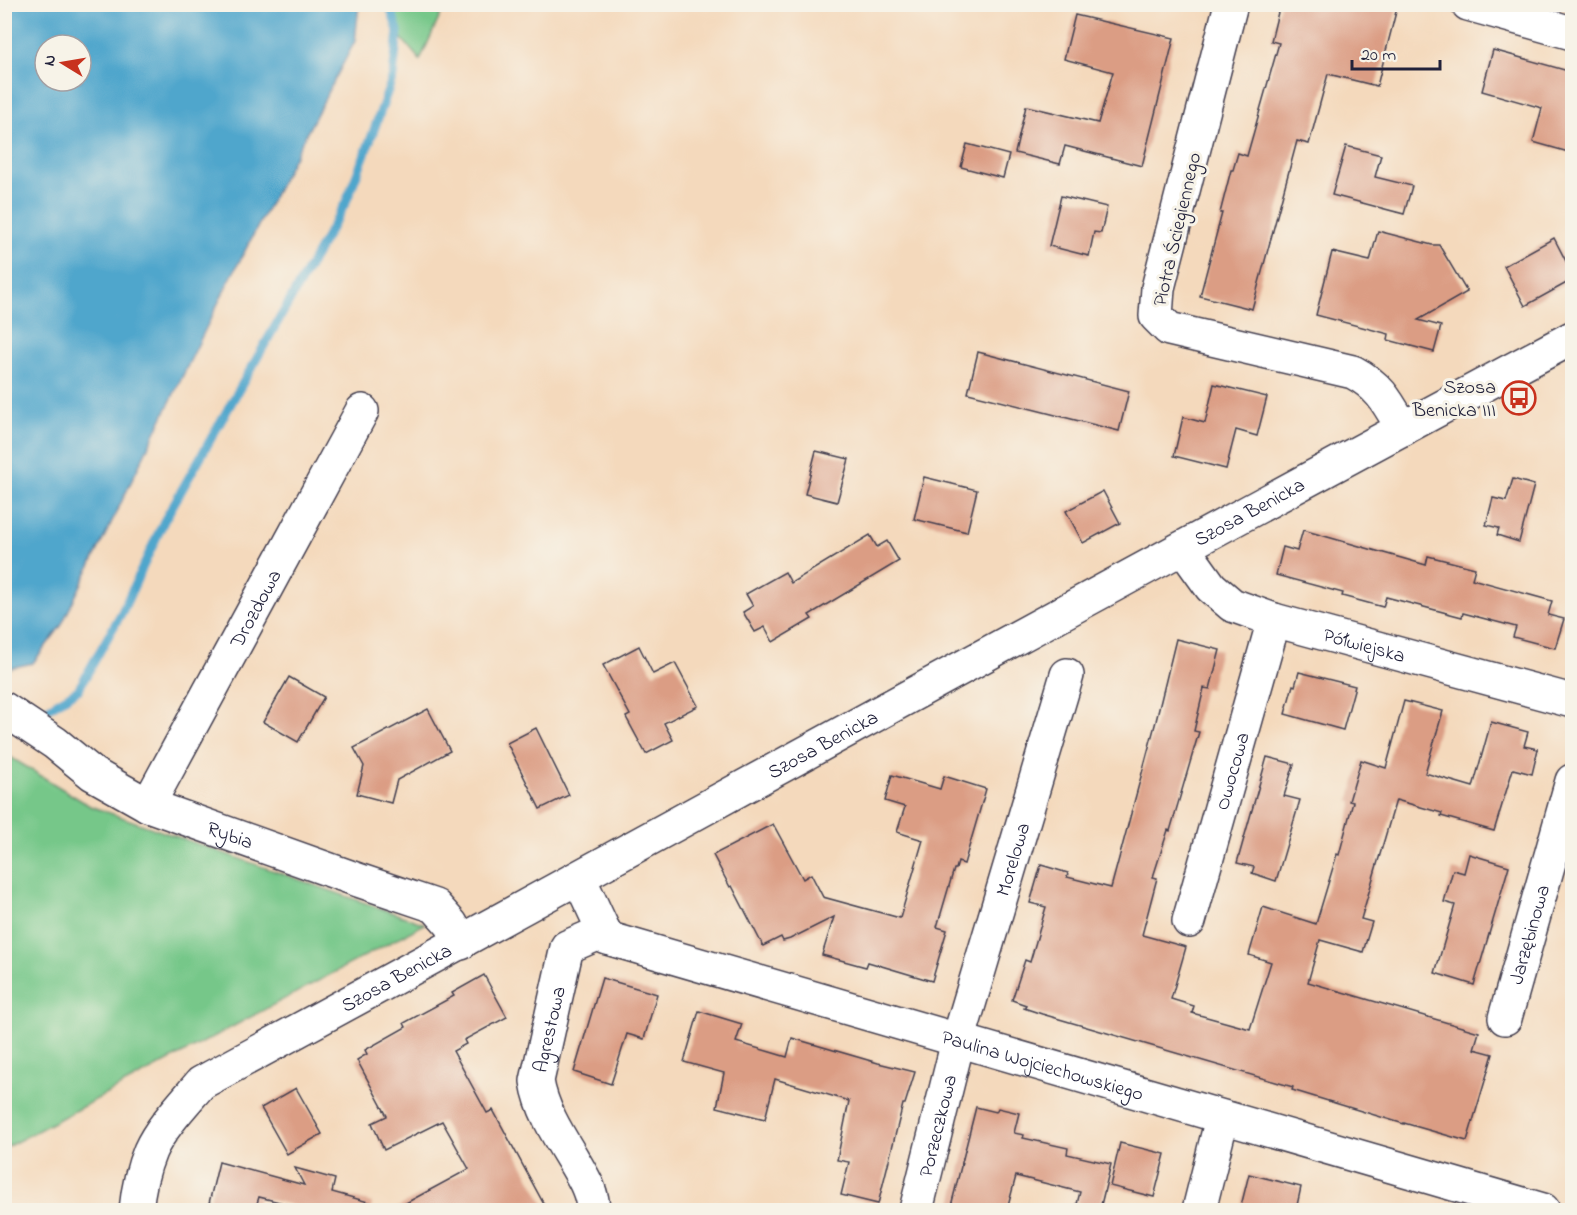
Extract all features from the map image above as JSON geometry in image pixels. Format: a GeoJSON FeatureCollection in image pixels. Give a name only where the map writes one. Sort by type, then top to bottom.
{"type":"FeatureCollection","features":[{"type":"Feature","properties":{"kind":"street","name":"Piotra Ściegiennego"},"geometry":{"type":"LineString","coordinates":[[1231,4],[1158,288],[1156,316],[1168,329],[1353,372],[1368,380],[1378,390],[1403,429]]}},
{"type":"Feature","properties":{"kind":"street"},"geometry":{"type":"LineString","coordinates":[[1468,4],[1572,33]]}},
{"type":"Feature","properties":{"kind":"street","name":"Szosa Benicka"},"geometry":{"type":"LineString","coordinates":[[136,1210],[139,1185],[150,1150],[170,1120],[201,1083],[1572,338]]}},
{"type":"Feature","properties":{"kind":"street","name":"Drozdowa"},"geometry":{"type":"LineString","coordinates":[[148,805],[362,411]]}},
{"type":"Feature","properties":{"kind":"street","name":"Półwiejska"},"geometry":{"type":"LineString","coordinates":[[1183,548],[1211,587],[1232,604],[1274,620],[1572,701]]}},
{"type":"Feature","properties":{"kind":"street","name":"Owocowa"},"geometry":{"type":"LineString","coordinates":[[1189,921],[1274,620]]}},
{"type":"Feature","properties":{"kind":"street","name":"Morelowa"},"geometry":{"type":"LineString","coordinates":[[958,1041],[1066,675]]}},
{"type":"Feature","properties":{"kind":"street","name":"Rybia"},"geometry":{"type":"LineString","coordinates":[[4,709],[55,743],[93,774],[148,805],[435,906],[451,924],[461,943]]}},
{"type":"Feature","properties":{"kind":"street","name":"Jarzębinowa"},"geometry":{"type":"LineString","coordinates":[[1505,1018],[1572,781]]}},
{"type":"Feature","properties":{"kind":"street"},"geometry":{"type":"LineString","coordinates":[[579,878],[604,931]]}},
{"type":"Feature","properties":{"kind":"street","name":"Paulina Wojciechowskiego"},"geometry":{"type":"LineString","coordinates":[[604,931],[607,938],[1222,1118],[1499,1204],[1543,1210]]}},
{"type":"Feature","properties":{"kind":"street","name":"Agrestowa"},"geometry":{"type":"LineString","coordinates":[[593,1210],[587,1185],[539,1097],[537,1081],[567,947],[604,931]]}},
{"type":"Feature","properties":{"kind":"street","name":"Porzeczkowa"},"geometry":{"type":"LineString","coordinates":[[916,1210],[958,1041]]}},
{"type":"Feature","properties":{"kind":"street"},"geometry":{"type":"LineString","coordinates":[[1199,1210],[1222,1118]]}},
{"type":"Feature","properties":{"kind":"green space"},"geometry":{"type":"Polygon","coordinates":[[[392,5],[445,5],[420,60],[402,39],[392,5]]]}},
{"type":"Feature","properties":{"kind":"green space"},"geometry":{"type":"Polygon","coordinates":[[[7,755],[90,806],[425,924],[5,1148],[4,765],[7,755]]]}},
{"type":"Feature","properties":{"kind":"water"},"geometry":{"type":"Polygon","coordinates":[[[5,4],[359,5],[355,41],[226,287],[61,626],[33,663],[5,669],[5,4]]]}},
{"type":"Feature","properties":{"kind":"building"},"geometry":{"type":"Polygon","coordinates":[[[1280,4],[1398,4],[1377,86],[1328,74],[1309,144],[1297,141],[1252,309],[1200,296],[1231,170],[1233,170],[1238,153],[1247,156],[1279,43],[1271,41],[1280,4]]]}},
{"type":"Feature","properties":{"kind":"building"},"geometry":{"type":"Polygon","coordinates":[[[1075,15],[1174,38],[1142,166],[1065,146],[1060,164],[1015,153],[1026,106],[1098,123],[1113,72],[1064,59],[1075,15]]]}},
{"type":"Feature","properties":{"kind":"building"},"geometry":{"type":"Polygon","coordinates":[[[1493,50],[1572,72],[1572,153],[1533,142],[1542,108],[1482,91],[1493,50]]]}},
{"type":"Feature","properties":{"kind":"building"},"geometry":{"type":"Polygon","coordinates":[[[967,144],[1009,155],[1003,178],[961,167],[967,144]]]}},
{"type":"Feature","properties":{"kind":"building"},"geometry":{"type":"Polygon","coordinates":[[[1346,146],[1381,155],[1375,177],[1412,186],[1404,214],[1332,195],[1346,146]]]}},
{"type":"Feature","properties":{"kind":"building"},"geometry":{"type":"Polygon","coordinates":[[[1061,196],[1107,207],[1101,233],[1094,232],[1089,256],[1049,246],[1061,196]]]}},
{"type":"Feature","properties":{"kind":"building"},"geometry":{"type":"Polygon","coordinates":[[[1378,231],[1439,245],[1467,292],[1418,320],[1441,326],[1434,352],[1388,340],[1389,334],[1316,315],[1332,252],[1370,261],[1378,231]]]}},
{"type":"Feature","properties":{"kind":"building"},"geometry":{"type":"Polygon","coordinates":[[[1554,238],[1572,273],[1572,280],[1525,306],[1504,266],[1554,238]]]}},
{"type":"Feature","properties":{"kind":"building"},"geometry":{"type":"Polygon","coordinates":[[[978,352],[1129,391],[1119,431],[968,393],[978,352]]]}},
{"type":"Feature","properties":{"kind":"building"},"geometry":{"type":"Polygon","coordinates":[[[1214,384],[1267,397],[1257,436],[1236,430],[1226,469],[1174,456],[1183,417],[1205,423],[1214,384]]]}},
{"type":"Feature","properties":{"kind":"building"},"geometry":{"type":"Polygon","coordinates":[[[816,451],[849,459],[837,502],[805,494],[816,451]]]}},
{"type":"Feature","properties":{"kind":"building"},"geometry":{"type":"Polygon","coordinates":[[[924,477],[977,490],[967,532],[914,519],[924,477]]]}},
{"type":"Feature","properties":{"kind":"building"},"geometry":{"type":"Polygon","coordinates":[[[1513,479],[1534,485],[1519,542],[1497,535],[1499,528],[1486,525],[1493,498],[1506,501],[1513,479]]]}},
{"type":"Feature","properties":{"kind":"building"},"geometry":{"type":"Polygon","coordinates":[[[1103,491],[1120,523],[1083,543],[1066,511],[1103,491]]]}},
{"type":"Feature","properties":{"kind":"building"},"geometry":{"type":"Polygon","coordinates":[[[1303,530],[1426,565],[1428,556],[1475,568],[1472,579],[1552,601],[1548,615],[1564,619],[1555,648],[1513,637],[1516,627],[1463,613],[1462,617],[1386,597],[1383,607],[1342,596],[1343,593],[1276,575],[1283,547],[1297,551],[1303,530]]]}},
{"type":"Feature","properties":{"kind":"building"},"geometry":{"type":"Polygon","coordinates":[[[870,535],[877,547],[887,541],[899,561],[809,615],[812,619],[773,642],[765,627],[755,632],[743,612],[753,606],[746,594],[785,572],[791,583],[870,535]]]}},
{"type":"Feature","properties":{"kind":"building"},"geometry":{"type":"Polygon","coordinates":[[[1176,639],[1220,650],[1210,689],[1204,688],[1194,731],[1199,732],[1170,831],[1168,830],[1153,877],[1157,878],[1142,935],[1186,947],[1171,999],[1194,1006],[1192,1013],[1250,1029],[1271,962],[1249,955],[1263,907],[1316,924],[1337,854],[1339,855],[1353,802],[1349,801],[1361,760],[1386,768],[1404,701],[1443,711],[1425,773],[1473,787],[1491,722],[1528,732],[1524,746],[1538,749],[1532,774],[1513,769],[1494,831],[1396,800],[1361,919],[1372,922],[1363,952],[1320,940],[1308,982],[1479,1032],[1474,1049],[1493,1054],[1467,1141],[1292,1090],[1293,1087],[1042,1014],[1024,1008],[1026,1005],[1012,1000],[1025,960],[1030,962],[1046,907],[1030,903],[1041,865],[1068,873],[1067,877],[1111,888],[1176,639]]]}},
{"type":"Feature","properties":{"kind":"building"},"geometry":{"type":"Polygon","coordinates":[[[639,646],[653,674],[675,663],[698,706],[664,723],[673,740],[646,754],[626,717],[630,715],[603,665],[639,646]]]}},
{"type":"Feature","properties":{"kind":"building"},"geometry":{"type":"Polygon","coordinates":[[[1299,672],[1355,686],[1343,730],[1285,714],[1299,672]]]}},
{"type":"Feature","properties":{"kind":"building"},"geometry":{"type":"Polygon","coordinates":[[[289,677],[324,697],[298,742],[263,722],[289,677]]]}},
{"type":"Feature","properties":{"kind":"building"},"geometry":{"type":"Polygon","coordinates":[[[428,709],[450,751],[397,780],[391,803],[357,794],[364,766],[354,748],[428,709]]]}},
{"type":"Feature","properties":{"kind":"building"},"geometry":{"type":"Polygon","coordinates":[[[536,728],[569,795],[540,809],[507,743],[536,728]]]}},
{"type":"Feature","properties":{"kind":"building"},"geometry":{"type":"Polygon","coordinates":[[[1267,757],[1294,764],[1284,796],[1300,800],[1276,881],[1252,873],[1254,867],[1237,863],[1267,757]]]}},
{"type":"Feature","properties":{"kind":"building"},"geometry":{"type":"Polygon","coordinates":[[[892,775],[940,789],[944,776],[986,789],[964,864],[958,862],[954,869],[937,927],[947,930],[932,981],[868,962],[866,967],[822,955],[834,917],[790,939],[783,941],[781,937],[763,946],[713,855],[773,824],[803,879],[811,874],[823,897],[900,918],[923,840],[897,832],[905,807],[885,801],[892,775]]]}},
{"type":"Feature","properties":{"kind":"building"},"geometry":{"type":"Polygon","coordinates":[[[1469,854],[1509,866],[1474,985],[1435,973],[1455,905],[1444,902],[1453,870],[1464,873],[1469,854]]]}},
{"type":"Feature","properties":{"kind":"building"},"geometry":{"type":"Polygon","coordinates":[[[484,975],[507,1017],[464,1040],[466,1044],[453,1051],[487,1113],[493,1110],[547,1210],[393,1210],[469,1169],[442,1121],[384,1150],[372,1123],[387,1116],[357,1060],[367,1054],[365,1050],[406,1027],[404,1023],[454,996],[452,993],[484,975]]]}},
{"type":"Feature","properties":{"kind":"building"},"geometry":{"type":"Polygon","coordinates":[[[602,978],[657,994],[644,1039],[627,1034],[611,1084],[574,1072],[602,978]]]}},
{"type":"Feature","properties":{"kind":"building"},"geometry":{"type":"Polygon","coordinates":[[[699,1011],[742,1024],[736,1042],[787,1057],[792,1038],[915,1072],[905,1104],[903,1104],[878,1204],[841,1195],[849,1162],[837,1160],[849,1101],[775,1079],[765,1119],[717,1107],[724,1073],[684,1062],[699,1011]]]}},
{"type":"Feature","properties":{"kind":"building"},"geometry":{"type":"Polygon","coordinates":[[[296,1088],[322,1134],[287,1154],[261,1108],[296,1088]]]}},
{"type":"Feature","properties":{"kind":"building"},"geometry":{"type":"Polygon","coordinates":[[[976,1107],[996,1112],[998,1108],[1019,1113],[1014,1133],[1024,1135],[1023,1138],[1068,1148],[1067,1154],[1111,1164],[1100,1209],[1077,1204],[1080,1192],[1016,1176],[1007,1210],[950,1210],[976,1107]]]}},
{"type":"Feature","properties":{"kind":"building"},"geometry":{"type":"Polygon","coordinates":[[[1120,1143],[1165,1154],[1154,1197],[1110,1186],[1120,1143]]]}},
{"type":"Feature","properties":{"kind":"building"},"geometry":{"type":"Polygon","coordinates":[[[219,1162],[304,1185],[295,1168],[335,1179],[332,1192],[372,1203],[371,1210],[311,1210],[259,1197],[255,1210],[237,1210],[209,1203],[219,1162]]]}},
{"type":"Feature","properties":{"kind":"building"},"geometry":{"type":"Polygon","coordinates":[[[1249,1174],[1301,1187],[1296,1210],[1240,1210],[1249,1174]]]}},
{"type":"Feature","properties":{"kind":"waterway"},"geometry":{"type":"LineString","coordinates":[[42,712],[78,690],[122,612],[164,521],[346,202],[393,76],[398,31],[389,4]]}},
{"type":"Feature","properties":{"kind":"place","name":"Szosa Benicka III"},"geometry":{"type":"Point","coordinates":[1519,398]}}]}
